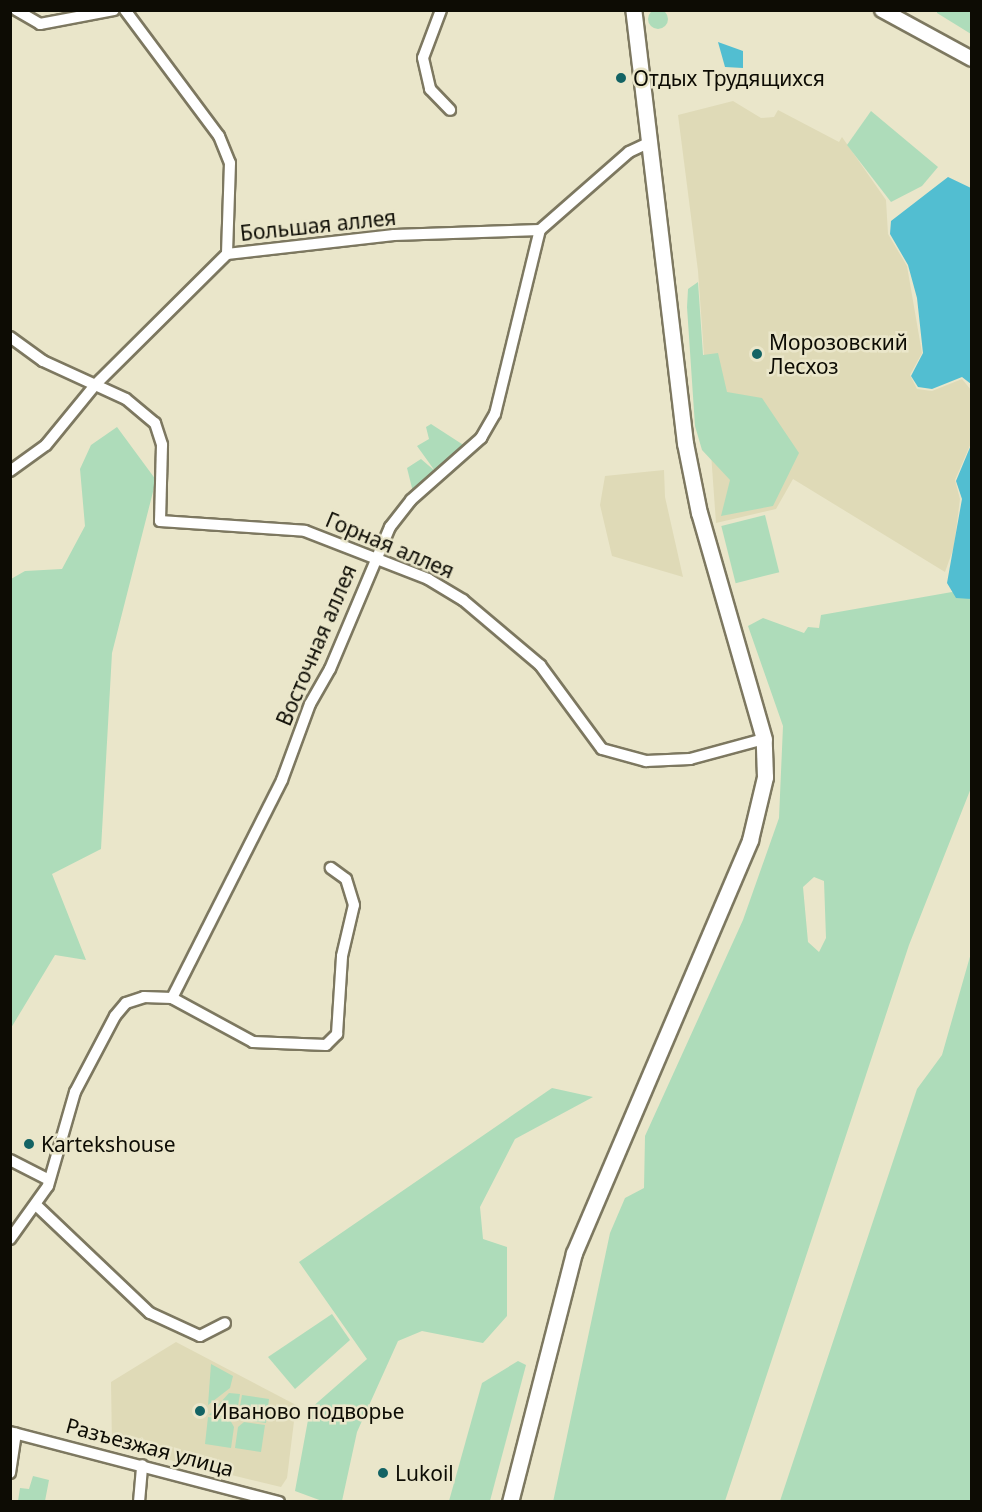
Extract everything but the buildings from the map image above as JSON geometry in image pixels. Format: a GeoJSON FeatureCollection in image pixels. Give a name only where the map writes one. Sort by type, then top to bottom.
{"type":"FeatureCollection","features":[{"type":"Feature","properties":{"kind":"main road"},"geometry":{"type":"LineString","coordinates":[[510,1502],[558,1306],[590,1207],[758,816],[764,739],[691,478],[633,10]]}},
{"type":"Feature","properties":{"kind":"street"},"geometry":{"type":"LineString","coordinates":[[16,10],[40,24],[114,10]]}},
{"type":"Feature","properties":{"kind":"street"},"geometry":{"type":"LineString","coordinates":[[125,10],[223,145],[230,163],[227,254]]}},
{"type":"Feature","properties":{"kind":"street"},"geometry":{"type":"LineString","coordinates":[[441,10],[423,58],[430,89],[450,110]]}},
{"type":"Feature","properties":{"kind":"street"},"geometry":{"type":"LineString","coordinates":[[882,10],[972,59]]}},
{"type":"Feature","properties":{"kind":"street"},"geometry":{"type":"LineString","coordinates":[[540,230],[629,152],[650,142]]}},
{"type":"Feature","properties":{"kind":"street","name":"Большая аллея"},"geometry":{"type":"LineString","coordinates":[[10,471],[46,445],[96,384],[227,254],[394,235],[540,230]]}},
{"type":"Feature","properties":{"kind":"street","name":"Восточная аллея"},"geometry":{"type":"LineString","coordinates":[[172,999],[282,780],[373,557],[411,500],[481,438],[495,414],[540,230]]}},
{"type":"Feature","properties":{"kind":"street","name":"Горная аллея"},"geometry":{"type":"LineString","coordinates":[[10,337],[43,361],[96,384],[155,423],[162,445],[160,521],[305,531],[428,579],[493,622],[540,665],[602,750],[646,761],[690,759],[764,739]]}},
{"type":"Feature","properties":{"kind":"street"},"geometry":{"type":"LineString","coordinates":[[10,1239],[36,1205],[49,1180],[75,1092],[115,1016],[126,1003],[144,997],[172,999],[254,1042],[326,1045],[337,1034],[342,956],[354,905],[346,879],[331,868]]}},
{"type":"Feature","properties":{"kind":"street"},"geometry":{"type":"LineString","coordinates":[[10,1160],[49,1180]]}},
{"type":"Feature","properties":{"kind":"street"},"geometry":{"type":"LineString","coordinates":[[36,1205],[150,1313],[200,1336],[225,1323]]}},
{"type":"Feature","properties":{"kind":"street"},"geometry":{"type":"LineString","coordinates":[[10,1473],[13,1433]]}},
{"type":"Feature","properties":{"kind":"street","name":"Разъезжая улица"},"geometry":{"type":"LineString","coordinates":[[13,1433],[279,1502]]}},
{"type":"Feature","properties":{"kind":"street"},"geometry":{"type":"LineString","coordinates":[[139,1502],[142,1465]]}},
{"type":"Feature","properties":{"kind":"shaded area","name":"Морозовский Лесхоз"},"geometry":{"type":"Polygon","coordinates":[[[733,101],[761,118],[774,117],[778,110],[839,142],[842,137],[886,200],[888,234],[907,266],[922,353],[910,375],[917,389],[932,391],[962,379],[971,390],[971,443],[955,480],[960,499],[954,547],[945,572],[793,479],[776,509],[716,523],[698,271],[678,115],[733,101]]]}},
{"type":"Feature","properties":{"kind":"shaded area"},"geometry":{"type":"Polygon","coordinates":[[[664,470],[665,497],[683,577],[612,556],[600,505],[605,476],[664,470]]]}},
{"type":"Feature","properties":{"kind":"shaded area"},"geometry":{"type":"Polygon","coordinates":[[[176,1342],[296,1405],[287,1478],[281,1487],[112,1446],[111,1382],[176,1342]]]}},
{"type":"Feature","properties":{"kind":"green space"},"geometry":{"type":"Polygon","coordinates":[[[658,9],[665,12],[668,19],[665,26],[658,29],[651,26],[648,19],[651,12],[658,9]]]}},
{"type":"Feature","properties":{"kind":"green space"},"geometry":{"type":"Polygon","coordinates":[[[937,11],[971,11],[971,34],[937,13],[937,11]]]}},
{"type":"Feature","properties":{"kind":"green space"},"geometry":{"type":"Polygon","coordinates":[[[871,111],[938,167],[922,186],[891,202],[847,145],[871,111]]]}},
{"type":"Feature","properties":{"kind":"green space"},"geometry":{"type":"Polygon","coordinates":[[[698,282],[703,355],[718,353],[727,392],[762,398],[799,453],[773,506],[721,516],[730,480],[702,450],[695,426],[687,307],[688,289],[698,282]]]}},
{"type":"Feature","properties":{"kind":"green space"},"geometry":{"type":"Polygon","coordinates":[[[431,424],[465,446],[413,492],[407,468],[421,459],[435,471],[417,446],[429,439],[426,427],[431,424]]]}},
{"type":"Feature","properties":{"kind":"green space"},"geometry":{"type":"Polygon","coordinates":[[[117,427],[156,480],[112,653],[101,849],[52,874],[86,960],[55,955],[11,1028],[11,579],[25,571],[62,569],[85,526],[80,469],[91,445],[117,427]]]}},
{"type":"Feature","properties":{"kind":"green space"},"geometry":{"type":"Polygon","coordinates":[[[765,515],[779,572],[736,583],[721,526],[765,515]]]}},
{"type":"Feature","properties":{"kind":"green space"},"geometry":{"type":"Polygon","coordinates":[[[952,592],[971,599],[971,788],[909,945],[725,1501],[553,1502],[610,1233],[625,1198],[644,1188],[645,1136],[743,920],[779,818],[783,726],[748,626],[763,618],[804,633],[808,627],[819,628],[821,615],[952,592]],[[814,877],[803,887],[808,942],[819,952],[826,938],[824,881],[814,877]]]}},
{"type":"Feature","properties":{"kind":"green space"},"geometry":{"type":"Polygon","coordinates":[[[971,953],[971,1501],[780,1501],[917,1089],[942,1055],[971,953]]]}},
{"type":"Feature","properties":{"kind":"green space"},"geometry":{"type":"Polygon","coordinates":[[[552,1088],[593,1097],[515,1139],[480,1207],[483,1239],[507,1247],[507,1316],[483,1343],[422,1331],[398,1341],[357,1432],[342,1501],[322,1501],[295,1491],[310,1409],[367,1359],[299,1262],[552,1088]]]}},
{"type":"Feature","properties":{"kind":"green space"},"geometry":{"type":"Polygon","coordinates":[[[332,1314],[350,1340],[295,1389],[268,1357],[332,1314]]]}},
{"type":"Feature","properties":{"kind":"green space"},"geometry":{"type":"Polygon","coordinates":[[[518,1361],[526,1365],[490,1501],[449,1501],[482,1383],[518,1361]]]}},
{"type":"Feature","properties":{"kind":"green space"},"geometry":{"type":"Polygon","coordinates":[[[211,1364],[233,1376],[230,1388],[208,1405],[211,1364]]]}},
{"type":"Feature","properties":{"kind":"green space"},"geometry":{"type":"Polygon","coordinates":[[[229,1393],[240,1394],[237,1412],[231,1411],[230,1418],[209,1415],[229,1393]]]}},
{"type":"Feature","properties":{"kind":"green space"},"geometry":{"type":"Polygon","coordinates":[[[242,1395],[269,1399],[266,1423],[245,1420],[246,1413],[239,1412],[242,1395]]]}},
{"type":"Feature","properties":{"kind":"green space"},"geometry":{"type":"Polygon","coordinates":[[[208,1417],[230,1420],[234,1427],[231,1448],[205,1444],[208,1417]]]}},
{"type":"Feature","properties":{"kind":"green space"},"geometry":{"type":"Polygon","coordinates":[[[244,1422],[265,1425],[261,1452],[235,1448],[238,1427],[244,1422]]]}},
{"type":"Feature","properties":{"kind":"green space"},"geometry":{"type":"Polygon","coordinates":[[[33,1476],[49,1480],[45,1501],[18,1501],[20,1488],[29,1489],[33,1476]]]}},
{"type":"Feature","properties":{"kind":"water"},"geometry":{"type":"Polygon","coordinates":[[[718,42],[743,51],[743,68],[725,67],[718,42]]]}},
{"type":"Feature","properties":{"kind":"water"},"geometry":{"type":"Polygon","coordinates":[[[948,177],[971,188],[971,384],[962,377],[932,389],[918,387],[911,376],[923,353],[917,298],[908,265],[890,234],[891,221],[948,177]]]}},
{"type":"Feature","properties":{"kind":"water"},"geometry":{"type":"Polygon","coordinates":[[[971,445],[971,599],[956,598],[947,583],[962,499],[956,481],[971,445]]]}},
{"type":"Feature","properties":{"kind":"place","name":"Отдых Трудящихся"},"geometry":{"type":"Point","coordinates":[621,78]}},
{"type":"Feature","properties":{"kind":"place","name":"Морозовский Лесхоз"},"geometry":{"type":"Point","coordinates":[757,354]}},
{"type":"Feature","properties":{"kind":"place","name":"Kartekshouse"},"geometry":{"type":"Point","coordinates":[29,1144]}},
{"type":"Feature","properties":{"kind":"place","name":"Иваново подворье"},"geometry":{"type":"Point","coordinates":[200,1411]}},
{"type":"Feature","properties":{"kind":"place","name":"Lukoil"},"geometry":{"type":"Point","coordinates":[383,1473]}}]}
